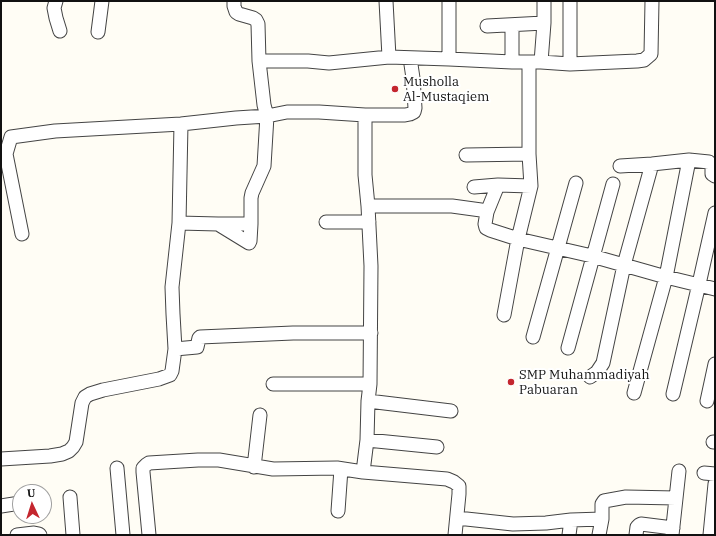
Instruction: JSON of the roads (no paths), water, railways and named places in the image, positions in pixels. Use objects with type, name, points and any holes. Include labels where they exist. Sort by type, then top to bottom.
[{"type":"street","points":[[56,1],[54,8],[60,31]]},
{"type":"street","points":[[98,32],[102,1]]},
{"type":"street","points":[[218,224],[249,243],[251,198],[264,166],[267,116],[264,105],[258,24],[255,19],[236,12],[234,1]]},
{"type":"street","points":[[386,1],[389,58]]},
{"type":"street","points":[[449,1],[449,59]]},
{"type":"street","points":[[504,315],[518,239],[531,186],[529,154],[535,62],[544,23],[544,1]]},
{"type":"street","points":[[570,1],[570,64]]},
{"type":"street","points":[[260,61],[308,61],[330,63],[389,58],[410,58],[570,64],[637,62],[644,60],[651,54],[652,1]]},
{"type":"street","points":[[487,26],[544,23]]},
{"type":"street","points":[[512,24],[512,62]]},
{"type":"street","points":[[22,234],[6,154],[11,136],[55,131],[181,124],[267,116],[287,112],[405,115],[414,112],[415,108],[410,58]]},
{"type":"street","points":[[364,472],[370,384],[371,333],[371,266],[365,174],[365,115]]},
{"type":"street","points":[[1,459],[50,456],[69,451],[76,442],[80,409],[85,397],[95,392],[159,379],[170,375],[172,371],[175,349],[172,287],[179,223],[181,124]]},
{"type":"street","points":[[466,155],[529,154]]},
{"type":"street","points":[[634,393],[666,276],[689,160]]},
{"type":"street","points":[[620,166],[689,160],[709,162],[712,164],[712,174],[715,176]]},
{"type":"street","points":[[590,377],[597,372],[603,363],[624,265],[652,164]]},
{"type":"street","points":[[533,337],[576,183]]},
{"type":"street","points":[[568,348],[612,184]]},
{"type":"street","points":[[498,186],[487,212],[485,224],[486,228],[490,230],[518,239],[592,256],[715,288]]},
{"type":"street","points":[[474,187],[531,186]]},
{"type":"street","points":[[368,206],[452,206],[487,212]]},
{"type":"street","points":[[672,394],[715,213]]},
{"type":"street","points":[[326,222],[369,222]]},
{"type":"street","points":[[179,223],[250,224]]},
{"type":"street","points":[[175,349],[197,347],[198,338],[200,337],[293,333],[371,333]]},
{"type":"street","points":[[707,401],[715,364]]},
{"type":"street","points":[[274,384],[370,384]]},
{"type":"street","points":[[368,401],[451,411]]},
{"type":"street","points":[[254,467],[260,415]]},
{"type":"street","points":[[367,440],[437,447]]},
{"type":"street","points":[[148,535],[143,472],[144,468],[148,463],[198,460],[219,460],[273,469],[341,469],[447,479],[459,486],[455,535]]},
{"type":"street","points":[[117,468],[122,535]]},
{"type":"street","points":[[338,511],[341,469]]},
{"type":"street","points":[[636,535],[637,527],[642,524],[672,532],[679,471]]},
{"type":"street","points":[[710,535],[715,484]]},
{"type":"street","points":[[599,535],[602,519],[602,504],[605,500],[626,496],[676,498]]},
{"type":"street","points":[[70,497],[73,535]]},
{"type":"street","points":[[1,506],[12,504]]},
{"type":"street","points":[[457,518],[513,524],[602,519]]},
{"type":"street","points":[[569,535],[571,520]]},
{"type":"street","points":[[17,535],[34,533],[40,535]]},
{"type":"place","name":"Musholla Al-Mustaqiem","points":[[395,89]]},
{"type":"place","name":"SMP Muhammadiyah Pabuaran","points":[[511,382]]}]
